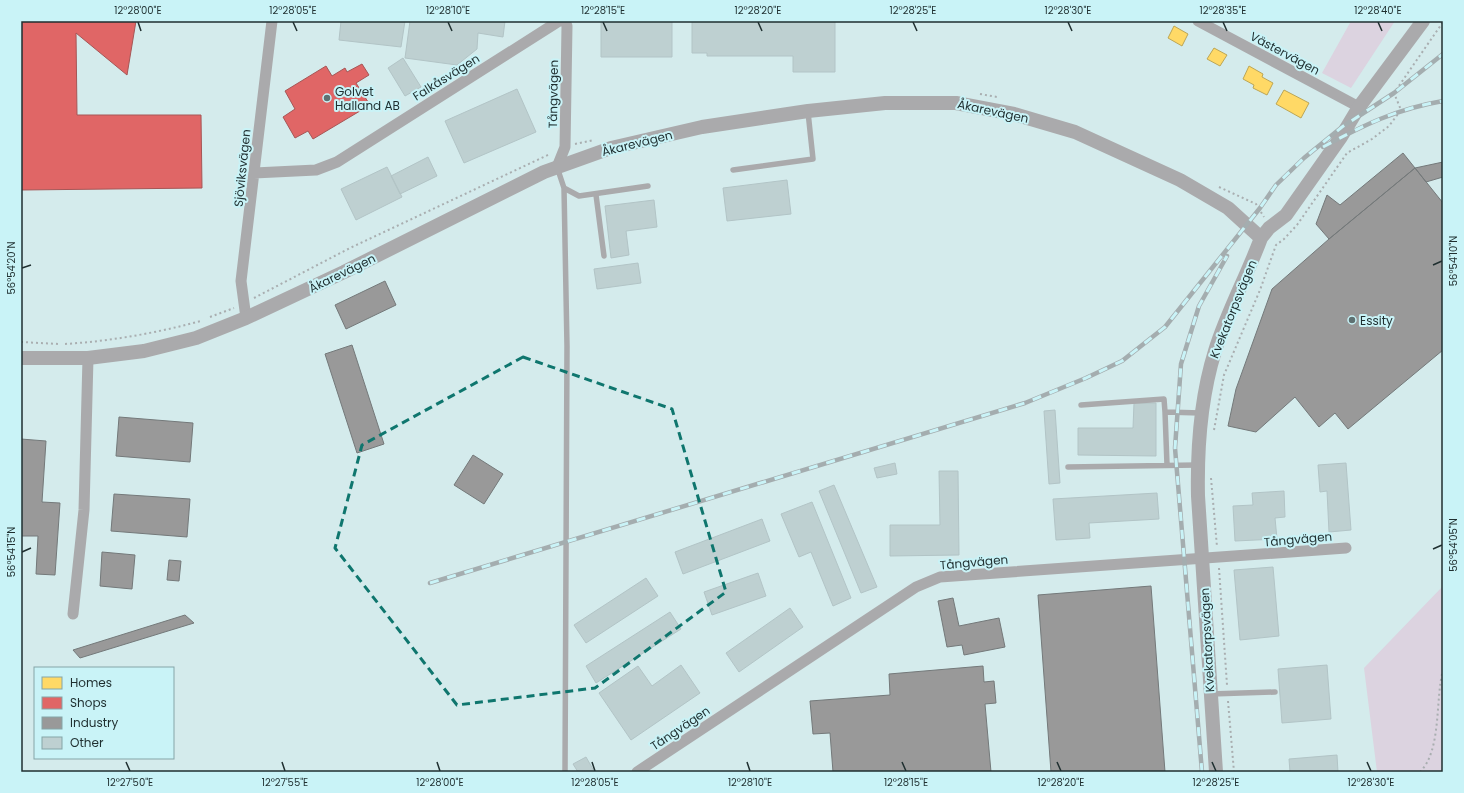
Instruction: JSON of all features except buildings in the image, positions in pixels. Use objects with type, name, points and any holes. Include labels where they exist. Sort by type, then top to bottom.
[{"type":"street","name":"Sjöviksvägen","points":[[246,318],[243,304],[242,281],[272,21]]},
{"type":"street","name":"Falkåsvägen","points":[[254,173],[316,170],[337,162],[559,21]]},
{"type":"street","name":"Tångvägen","points":[[557,167],[565,147],[567,26],[565,21]]},
{"type":"street","name":"Västervägen","points":[[1198,21],[1359,107]]},
{"type":"street","points":[[1265,233],[1286,215],[1341,137],[1359,107],[1423,21]]},
{"type":"street","name":"Åkarevägen","points":[[21,358],[88,358],[144,351],[196,338],[246,318],[344,272],[544,172],[611,148],[702,127],[808,111],[885,103],[956,103],[1014,114],[1075,132],[1180,180],[1228,208],[1265,233]]},
{"type":"street","name":"Kvekatorpsvägen","points":[[1216,772],[1202,559],[1198,465],[1201,413],[1215,350],[1265,233]]},
{"type":"street","points":[[73,614],[84,510],[88,358]]},
{"type":"street","name":"Tångvägen","points":[[638,772],[916,587],[929,581],[948,576],[1346,548]]},
{"type":"lane","points":[[733,170],[813,159],[808,111]]},
{"type":"lane","points":[[557,167],[564,188],[566,346],[565,772]]},
{"type":"lane","points":[[564,188],[578,196],[596,195],[648,186]]},
{"type":"lane","points":[[596,195],[604,256]]},
{"type":"lane","points":[[1081,405],[1164,399],[1166,465]]},
{"type":"lane","points":[[1165,412],[1201,413]]},
{"type":"lane","points":[[1068,467],[1198,465]]},
{"type":"lane","points":[[1210,694],[1275,692]]},
{"type":"path","points":[[1213,432],[1216,410],[1224,375],[1260,290],[1276,245],[1297,225],[1348,153],[1372,139],[1389,126],[1401,110],[1394,93],[1443,22]]},
{"type":"path","points":[[972,93],[988,94],[1003,99]]},
{"type":"path","points":[[21,342],[62,344],[116,340],[162,332],[201,322],[243,304],[350,248],[484,184],[565,147],[600,138]]},
{"type":"path","points":[[1213,184],[1256,204],[1265,233],[1276,245]]},
{"type":"path","points":[[1211,473],[1234,772]]},
{"type":"path","points":[[1420,772],[1427,761],[1434,741],[1439,685],[1443,670]]},
{"type":"highlighted area","points":[[523,357],[672,409],[726,592],[595,688],[457,705],[335,548],[362,445]]},
{"type":"shaded area","points":[[1351,21],[1395,21],[1351,88],[1322,73]]},
{"type":"shaded area","points":[[1443,586],[1443,772],[1377,772],[1364,668]]},
{"type":"railway","points":[[430,583],[1025,403],[1086,378],[1122,361],[1165,327],[1260,208],[1276,185],[1304,158],[1342,127],[1394,93],[1443,54]]},
{"type":"railway","points":[[1323,147],[1395,113],[1410,108],[1443,101]]},
{"type":"railway","points":[[1202,772],[1175,448],[1181,364],[1199,306],[1227,256]]},
{"type":"place","name":"Golvet Halland AB","points":[[327,98]]},
{"type":"place","name":"Essity","points":[[1352,320]]}]
